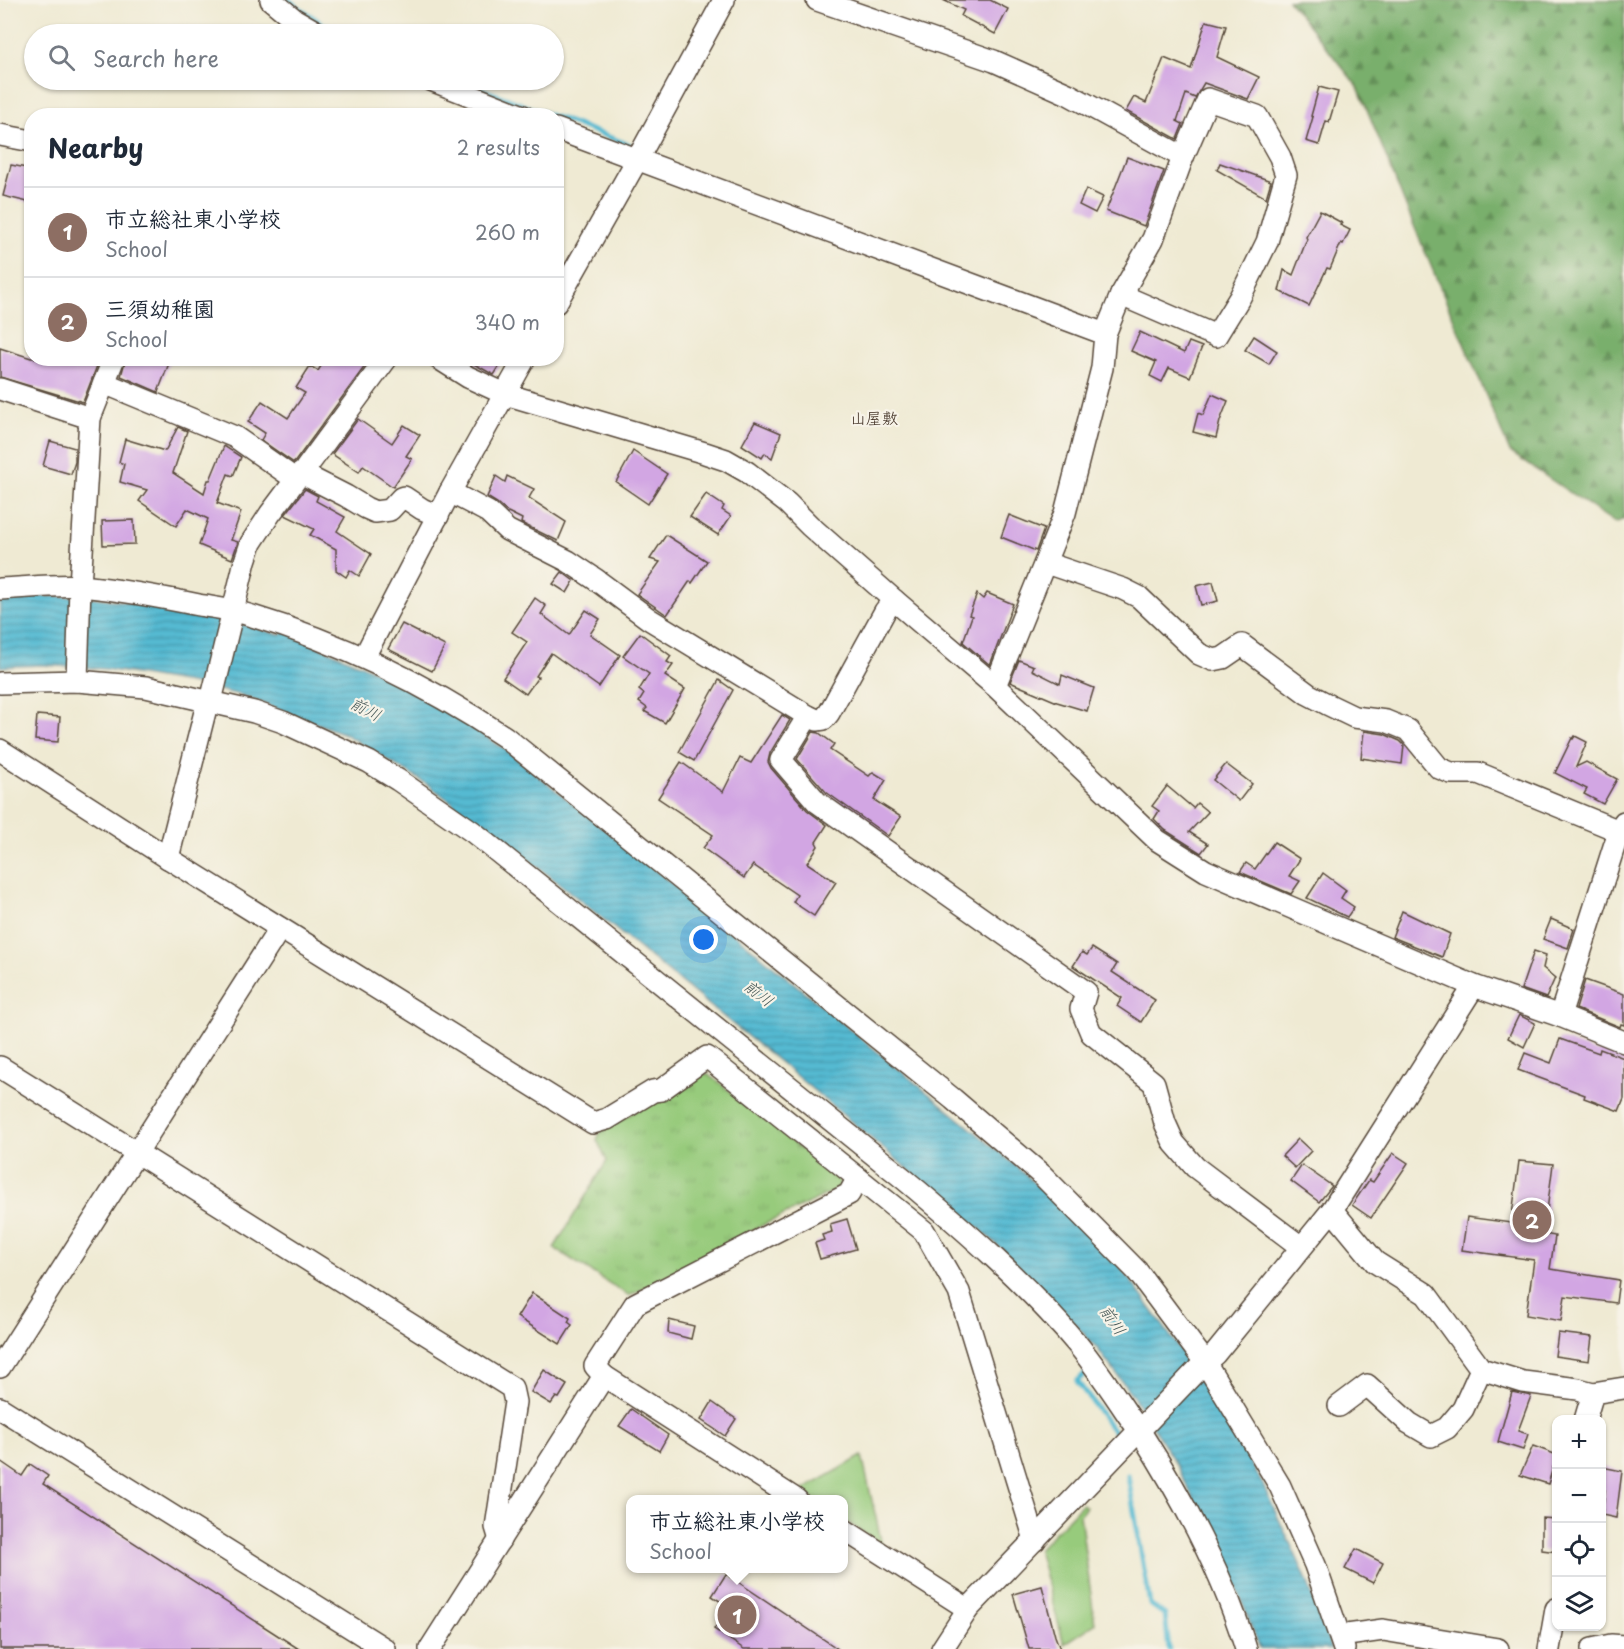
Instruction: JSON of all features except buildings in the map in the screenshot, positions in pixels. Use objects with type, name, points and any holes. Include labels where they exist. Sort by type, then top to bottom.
[{"type":"street","points":[[271,0],[303,24]]},
{"type":"street","points":[[564,289],[724,0]]},
{"type":"street","points":[[818,0],[994,61],[1068,94],[1183,157]]},
{"type":"street","points":[[457,90],[503,108]]},
{"type":"street","points":[[995,686],[1065,513],[1102,368],[1105,334],[1121,296],[1152,239],[1208,99],[1257,116],[1286,174],[1267,242],[1240,297],[1216,336],[1121,296]]},
{"type":"street","points":[[564,132],[1105,334]]},
{"type":"street","points":[[0,135],[24,140]]},
{"type":"street","points":[[77,677],[90,418],[111,366]]},
{"type":"street","points":[[168,858],[211,699],[244,561],[251,543],[381,366]]},
{"type":"street","points":[[451,366],[468,377],[505,394],[726,460],[747,472],[787,503],[894,600],[995,686],[1157,840],[1206,871],[1474,986],[1624,1042]]},
{"type":"street","points":[[364,657],[450,492],[521,366]]},
{"type":"street","points":[[104,383],[235,437],[299,477],[346,496],[375,512],[390,510],[404,497],[438,516]]},
{"type":"street","points":[[0,389],[90,418]]},
{"type":"street","points":[[450,492],[488,512],[507,530],[568,561],[649,619],[817,720],[824,719],[829,713],[885,611],[894,600]]},
{"type":"street","points":[[1046,562],[1123,589],[1139,597],[1199,654],[1213,660],[1223,658],[1242,645],[1308,694],[1326,704],[1354,717],[1386,721],[1408,730],[1439,768],[1451,773],[1478,773],[1621,827],[1560,1017]]},
{"type":"street","points":[[0,589],[80,591],[160,597],[232,615],[249,615],[300,631],[364,657],[418,684],[479,719],[505,737],[953,1099],[1042,1175],[1137,1271],[1203,1364],[1280,1486],[1315,1565],[1342,1642],[1383,1630],[1498,1649]]},
{"type":"street","points":[[0,683],[77,677],[211,699],[255,712],[283,722],[369,762],[473,831],[895,1171],[965,1230],[1029,1292],[1077,1344],[1142,1429],[1220,1579],[1246,1649]]},
{"type":"street","points":[[808,716],[781,760],[817,802],[1086,992],[1081,1010],[1091,1033],[1154,1083],[1165,1123],[1174,1143],[1184,1155],[1195,1167],[1301,1246]]},
{"type":"street","points":[[0,750],[168,858],[592,1123],[607,1119],[653,1091],[661,1090],[707,1057],[924,1231],[959,1292],[1035,1540]]},
{"type":"street","points":[[0,1367],[280,927]]},
{"type":"street","points":[[942,1649],[968,1609],[1215,1354],[1332,1210],[1474,986]]},
{"type":"street","points":[[0,1067],[512,1388],[515,1402],[496,1527],[500,1540]]},
{"type":"street","points":[[789,1495],[604,1376],[595,1366],[635,1304],[849,1194],[858,1178]]},
{"type":"street","points":[[1332,1210],[1375,1262],[1426,1294],[1481,1369],[1523,1382],[1593,1393],[1624,1388]]},
{"type":"street","points":[[1339,1406],[1367,1385],[1409,1424],[1431,1436],[1447,1428],[1463,1409],[1481,1369]]},
{"type":"street","points":[[430,1649],[604,1376]]},
{"type":"street","points":[[1586,1415],[1593,1393]]},
{"type":"street","points":[[0,1408],[385,1649]]},
{"type":"street","points":[[848,1532],[968,1609]]},
{"type":"street","points":[[1549,1649],[1553,1631]]},
{"type":"street","points":[[1592,1649],[1624,1646]]},
{"type":"green space","points":[[1288,0],[1624,0],[1624,519],[1615,523],[1510,452],[1358,87]]},
{"type":"green space","points":[[703,1074],[715,1079],[839,1180],[840,1188],[763,1225],[629,1296],[554,1248],[607,1161],[597,1140],[600,1132],[658,1098],[665,1100]]},
{"type":"green space","points":[[862,1456],[882,1545],[848,1523],[848,1495],[805,1495],[800,1492]]},
{"type":"green space","points":[[1082,1504],[1086,1507],[1080,1515],[1095,1624],[1064,1644],[1038,1550]]},
{"type":"water","name":"前川","points":[[89,597],[144,604],[211,616],[281,635],[284,631],[397,681],[506,750],[706,911],[1017,1167],[1121,1267],[1217,1401],[1263,1485],[1304,1573],[1332,1649],[1260,1649],[1234,1580],[1176,1464],[1133,1396],[1097,1348],[1053,1300],[989,1237],[793,1073],[555,880],[430,786],[345,734],[240,695],[195,684],[106,669],[41,665],[0,667],[0,598]]},
{"type":"waterway","points":[[288,0],[323,24]]},
{"type":"waterway","points":[[485,90],[531,108]]},
{"type":"waterway","points":[[564,120],[630,145]]},
{"type":"waterway","points":[[1086,1373],[1077,1381],[1114,1432]]},
{"type":"waterway","points":[[1128,1476],[1150,1604],[1165,1615],[1169,1649]]},
{"type":"place","name":"三須幼稚園","points":[[1532,1220]]},
{"type":"place","name":"市立総社東小学校","points":[[737,1615]]},
{"type":"district","name":"山屋敷","points":[[874,418]]}]
